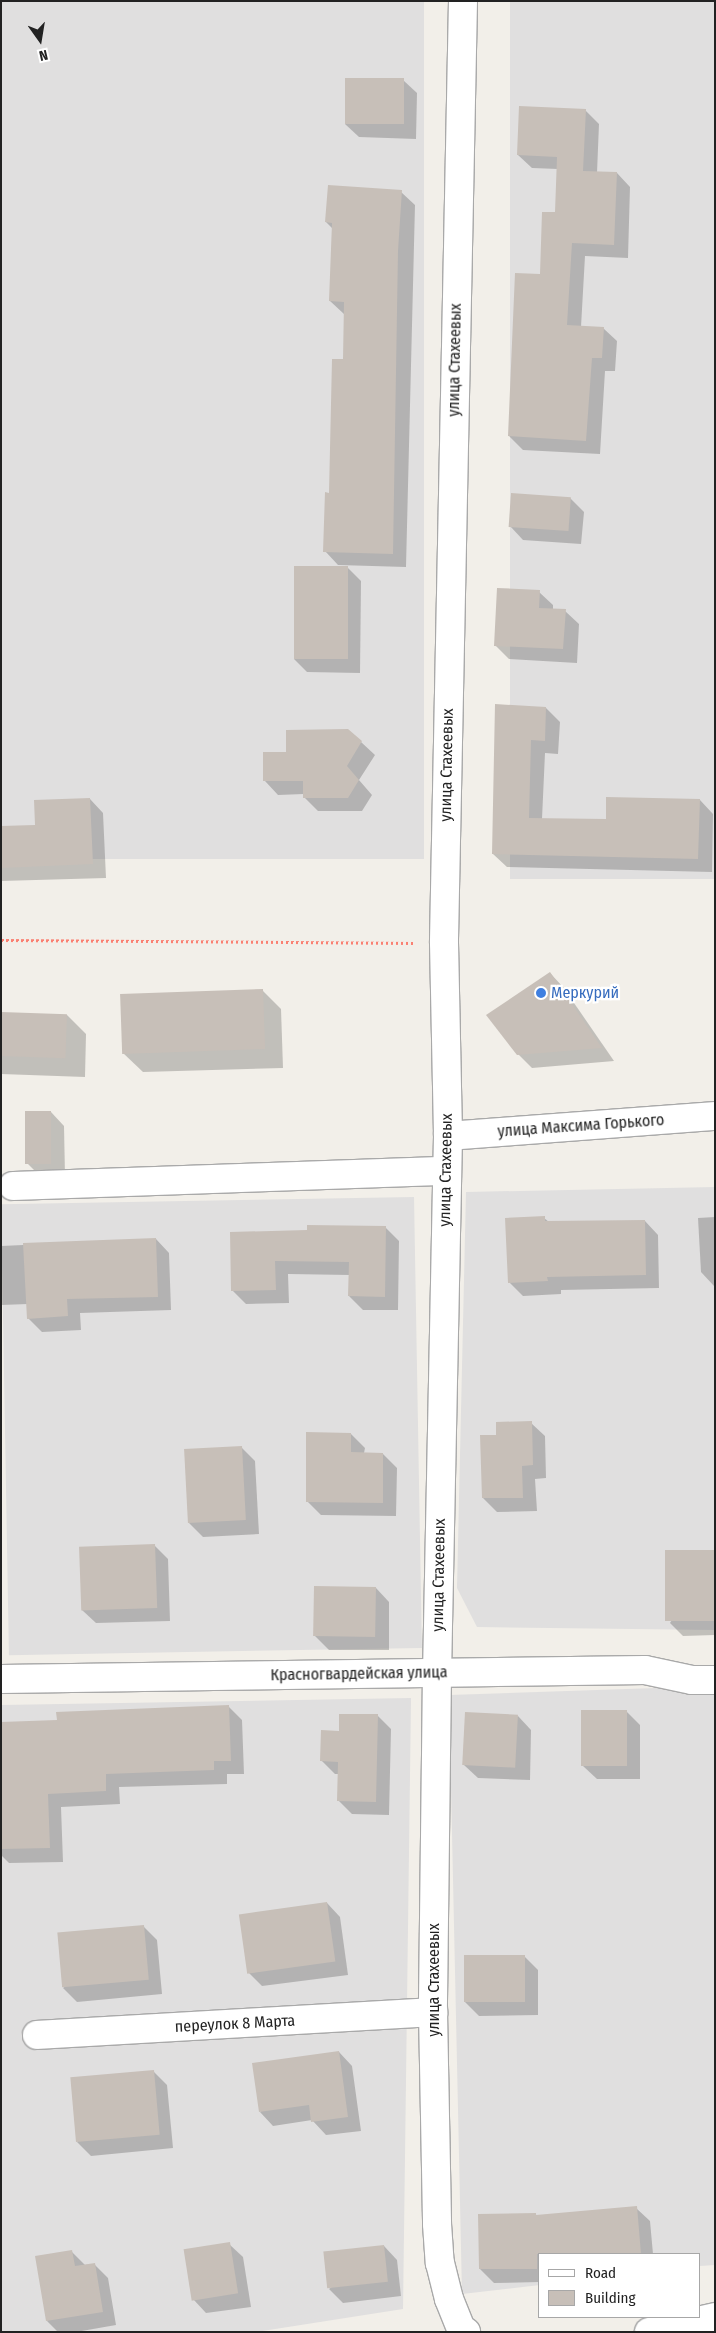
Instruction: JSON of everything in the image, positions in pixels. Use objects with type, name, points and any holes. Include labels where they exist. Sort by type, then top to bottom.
[{"type":"street","name":"улица Стахеевых","points":[[458,2331],[440,2263],[436,2224],[433,2012],[437,1672],[448,1136],[444,943],[462,1]]},
{"type":"street","name":"улица Максима Горького","points":[[448,1136],[715,1116]]},
{"type":"street","points":[[14,1186],[447,1171]]},
{"type":"street","name":"Красногвардейская улица","points":[[1,1679],[645,1670],[692,1680],[715,1680]]},
{"type":"street","name":"переулок 8 Марта","points":[[37,2035],[433,2012]]},
{"type":"street","points":[[649,2332],[715,2317]]},
{"type":"path","points":[[1,940],[444,943]]},
{"type":"shaded area","points":[[1,1],[424,1],[424,859],[1,859]]},
{"type":"shaded area","points":[[510,1],[715,1],[715,879],[510,879]]},
{"type":"shaded area","points":[[715,1187],[715,1630],[477,1627],[457,1588],[466,1192]]},
{"type":"shaded area","points":[[414,1197],[422,1648],[9,1655],[1,1204]]},
{"type":"shaded area","points":[[715,1686],[715,2265],[701,2266],[701,2253],[538,2253],[538,2285],[462,2294],[449,1695]]},
{"type":"shaded area","points":[[411,1698],[403,2309],[256,2332],[1,2332],[1,1705]]},
{"type":"building","points":[[345,78],[404,78],[404,124],[345,124]]},
{"type":"building","points":[[519,106],[586,109],[583,171],[617,172],[614,245],[572,243],[567,325],[604,327],[602,358],[592,358],[586,441],[508,436],[515,273],[540,274],[542,212],[555,212],[557,157],[517,155]]},
{"type":"building","points":[[328,185],[402,190],[398,251],[393,554],[323,552],[325,492],[329,493],[332,359],[343,359],[344,302],[329,301],[332,223],[325,222]]},
{"type":"building","points":[[511,493],[571,497],[568,531],[509,527]]},
{"type":"building","points":[[294,566],[348,566],[348,659],[294,659]]},
{"type":"building","points":[[497,588],[540,590],[539,608],[566,609],[563,649],[494,646]]},
{"type":"building","points":[[495,704],[546,707],[545,741],[531,740],[529,818],[606,819],[606,797],[700,799],[698,859],[492,854]]},
{"type":"building","points":[[348,729],[362,741],[347,766],[359,780],[348,798],[303,798],[303,781],[263,781],[263,752],[286,752],[286,730]]},
{"type":"building","points":[[90,798],[93,864],[1,868],[1,826],[35,825],[34,800]]},
{"type":"building","name":"Меркурий","points":[[550,972],[602,1048],[517,1055],[486,1015]]},
{"type":"building","points":[[263,989],[265,1049],[122,1054],[120,994]]},
{"type":"building","points":[[1,1012],[67,1014],[65,1058],[1,1056]]},
{"type":"building","points":[[25,1111],[51,1111],[51,1164],[25,1164]]},
{"type":"building","points":[[545,1216],[545,1221],[645,1220],[646,1275],[547,1277],[548,1281],[508,1283],[505,1218]]},
{"type":"building","points":[[307,1225],[386,1226],[385,1297],[348,1296],[349,1262],[275,1261],[276,1290],[231,1291],[230,1232],[307,1230]]},
{"type":"building","points":[[156,1238],[158,1297],[67,1299],[68,1316],[27,1319],[23,1243]]},
{"type":"building","points":[[532,1421],[533,1465],[522,1466],[523,1498],[482,1498],[480,1435],[496,1435],[496,1422]]},
{"type":"building","points":[[306,1432],[351,1433],[351,1452],[383,1453],[383,1503],[306,1502]]},
{"type":"building","points":[[242,1446],[246,1520],[188,1523],[184,1449]]},
{"type":"building","points":[[155,1544],[157,1608],[81,1611],[79,1547]]},
{"type":"building","points":[[665,1550],[715,1550],[715,1621],[665,1621]]},
{"type":"building","points":[[314,1586],[376,1587],[375,1637],[313,1636]]},
{"type":"building","points":[[229,1705],[231,1761],[214,1761],[214,1770],[106,1774],[106,1791],[48,1794],[50,1848],[1,1849],[1,1722],[57,1720],[56,1712]]},
{"type":"building","points":[[581,1710],[627,1710],[627,1766],[581,1766]]},
{"type":"building","points":[[465,1712],[518,1715],[515,1768],[462,1765]]},
{"type":"building","points":[[339,1714],[378,1714],[376,1802],[337,1801],[338,1762],[320,1761],[321,1730],[339,1731]]},
{"type":"building","points":[[327,1902],[335,1961],[247,1974],[239,1914]]},
{"type":"building","points":[[144,1925],[149,1980],[62,1987],[57,1933]]},
{"type":"building","points":[[464,1955],[525,1955],[525,2002],[464,2002]]},
{"type":"building","points":[[339,2051],[348,2117],[311,2122],[309,2105],[259,2112],[252,2063]]},
{"type":"building","points":[[154,2070],[160,2135],[76,2142],[70,2077]]},
{"type":"building","points":[[637,2206],[641,2253],[538,2253],[537,2269],[479,2269],[478,2214],[536,2213],[536,2215]]},
{"type":"building","points":[[230,2242],[238,2293],[192,2301],[184,2249]]},
{"type":"building","points":[[384,2245],[388,2282],[327,2288],[323,2251]]},
{"type":"building","points":[[72,2250],[75,2266],[95,2263],[103,2312],[46,2321],[35,2256]]},
{"type":"place","name":"Меркурий","points":[[541,993]]}]
